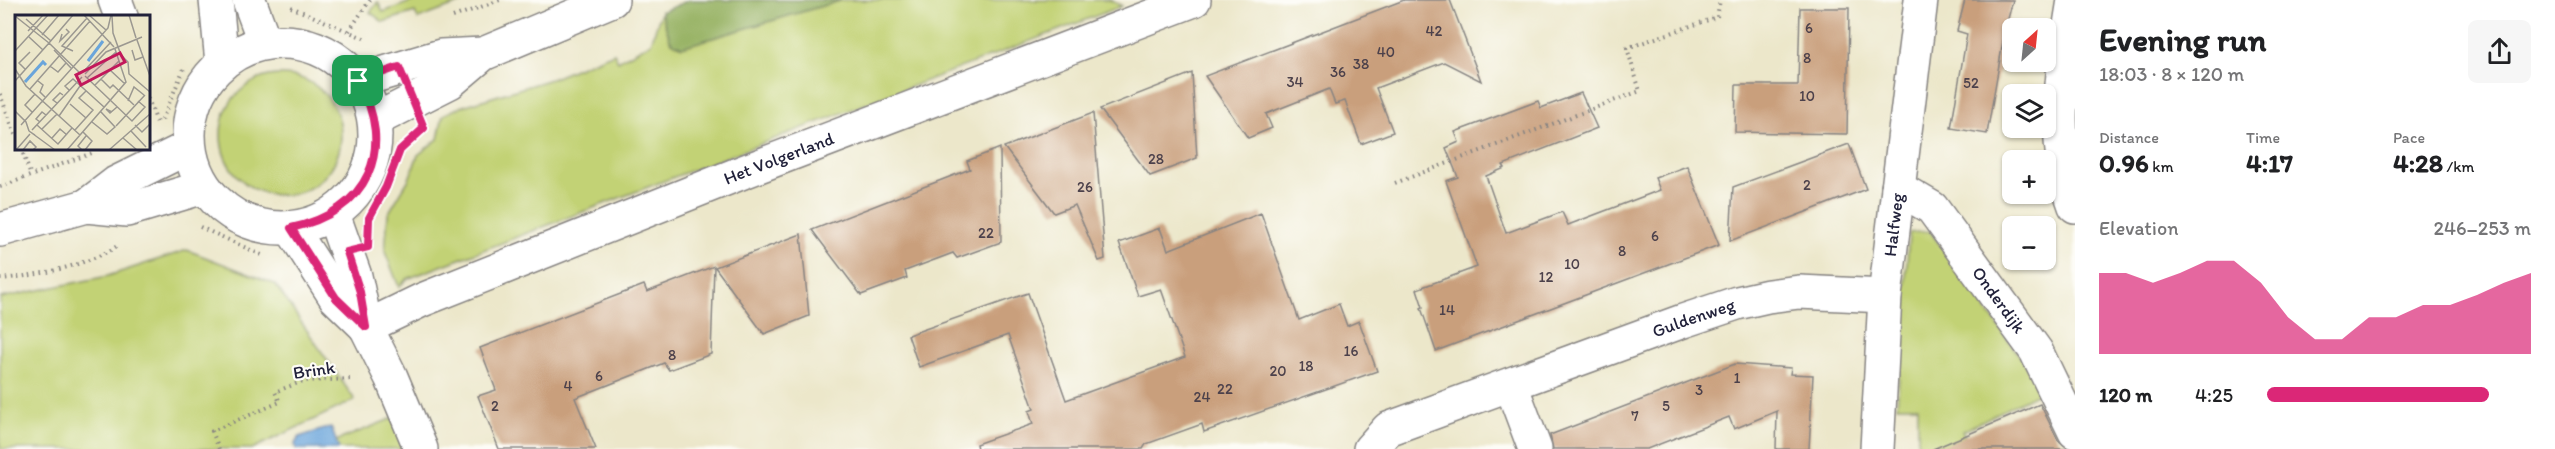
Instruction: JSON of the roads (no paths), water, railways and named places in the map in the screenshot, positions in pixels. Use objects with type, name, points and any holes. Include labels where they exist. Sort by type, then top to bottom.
[{"type":"street","points":[[115,0],[121,15]]},
{"type":"street","points":[[216,0],[222,63]]},
{"type":"street","points":[[375,120],[450,82],[483,54],[612,0]]},
{"type":"street","name":"Het Volgerland","points":[[366,327],[433,296],[743,172],[1194,0]]},
{"type":"street","name":"Halfweg","points":[[1877,449],[1885,296],[1921,0]]},
{"type":"street","points":[[2074,0],[2060,95],[2061,152],[2075,206]]},
{"type":"street","points":[[250,3],[265,43]]},
{"type":"street","points":[[265,43],[295,43],[324,51],[343,64],[358,81],[369,99],[375,120],[376,138],[368,173],[353,196],[333,214],[313,224],[291,228],[272,228],[243,219],[218,203],[204,188],[189,147],[189,123],[195,101],[206,81],[222,63],[235,54],[265,43]]},
{"type":"street","points":[[358,81],[441,56],[483,54]]},
{"type":"street","points":[[86,206],[116,183],[189,147]]},
{"type":"street","points":[[0,230],[86,206],[127,210],[204,188]]},
{"type":"street","name":"Onderdijk","points":[[1898,188],[1932,208],[2036,351],[2075,432]]},
{"type":"street","points":[[333,214],[360,292],[366,327],[392,377],[421,449]]},
{"type":"street","points":[[291,228],[336,298],[366,327]]},
{"type":"street","name":"Guldenweg","points":[[1370,449],[1388,429],[1683,321],[1768,296],[1799,292],[1885,296]]},
{"type":"street","points":[[1511,385],[1535,449]]},
{"type":"water","points":[[331,427],[339,449],[296,449],[295,444],[299,437]]}]
